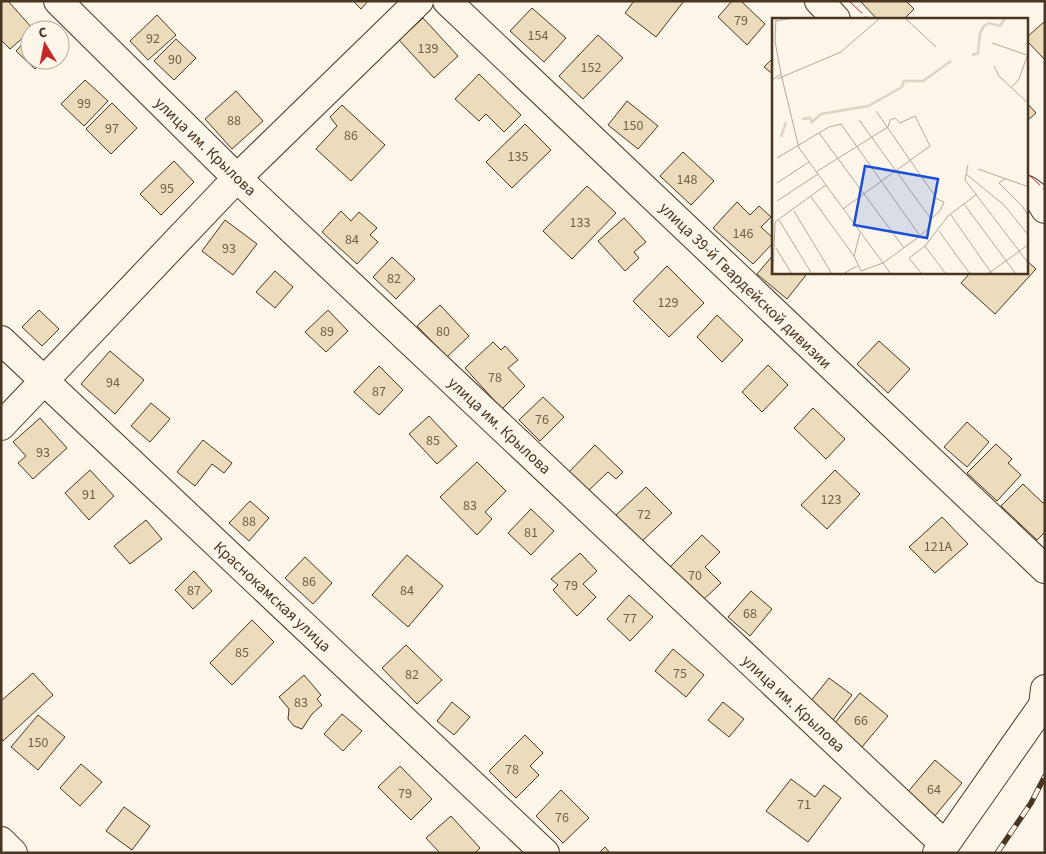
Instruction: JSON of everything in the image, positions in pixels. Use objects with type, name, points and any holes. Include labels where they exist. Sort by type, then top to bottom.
[{"type":"street","name":"улица им. Крылова","points":[[58,1],[237,178],[941,849]]},
{"type":"street","points":[[1,426],[237,178],[419,1]]},
{"type":"street","name":"улица 39-й Гвардейской дивизии","points":[[447,1],[1045,569]]},
{"type":"street","points":[[819,1],[835,18]]},
{"type":"street","points":[[1028,191],[1039,199],[1045,209]]},
{"type":"street","name":"Краснокамская улица","points":[[1,340],[545,853]]},
{"type":"street","points":[[941,849],[1043,706],[1045,688]]},
{"type":"street","points":[[1,841],[13,853]]},
{"type":"building","points":[[1,1],[8,1],[25,20],[20,20],[20,40],[10,49],[1,40]]},
{"type":"building","points":[[353,1],[368,1],[361,9]]},
{"type":"building","points":[[634,1],[684,1],[656,37],[625,13]]},
{"type":"building","points":[[732,1],[741,1],[765,24],[747,45],[718,17]]},
{"type":"building","points":[[860,1],[906,1],[914,9],[905,18],[876,18]]},
{"type":"building","points":[[532,8],[566,38],[544,62],[510,31]]},
{"type":"building","points":[[157,15],[176,35],[148,60],[130,41]]},
{"type":"building","points":[[423,18],[458,56],[434,78],[399,40]]},
{"type":"building","points":[[1045,23],[1045,60],[1028,42],[1028,36]]},
{"type":"building","points":[[598,35],[623,58],[583,99],[559,76]]},
{"type":"building","points":[[176,39],[196,58],[174,80],[154,61]]},
{"type":"building","points":[[20,47],[20,55],[16,51]]},
{"type":"building","points":[[772,59],[772,73],[764,67]]},
{"type":"building","points":[[479,74],[521,115],[504,132],[486,114],[479,121],[455,99]]},
{"type":"building","points":[[85,80],[108,101],[84,126],[61,104]]},
{"type":"building","points":[[236,91],[263,121],[232,149],[205,119]]},
{"type":"building","points":[[627,101],[658,126],[638,149],[608,125]]},
{"type":"building","points":[[112,103],[137,128],[111,154],[86,129]]},
{"type":"building","points":[[1028,104],[1036,113],[1028,120]]},
{"type":"building","points":[[342,105],[385,145],[351,181],[316,149],[337,126],[330,117]]},
{"type":"building","points":[[525,124],[551,150],[512,188],[486,162]]},
{"type":"building","points":[[683,152],[714,181],[691,205],[660,176]]},
{"type":"building","points":[[174,161],[194,182],[161,215],[140,194]]},
{"type":"building","points":[[587,186],[616,213],[572,259],[543,231]]},
{"type":"building","points":[[737,202],[750,215],[759,206],[771,217],[761,227],[772,237],[772,244],[753,264],[713,228]]},
{"type":"building","points":[[341,211],[351,221],[359,212],[377,228],[370,235],[378,242],[357,264],[322,232]]},
{"type":"building","points":[[624,218],[646,242],[634,252],[639,258],[625,271],[598,241]]},
{"type":"building","points":[[225,220],[257,244],[233,275],[202,251]]},
{"type":"building","points":[[772,256],[772,274],[806,275],[787,299],[757,274]]},
{"type":"building","points":[[392,257],[415,279],[396,299],[373,277]]},
{"type":"building","points":[[1028,262],[1036,269],[995,314],[961,283],[969,274],[1028,274]]},
{"type":"building","points":[[667,266],[704,303],[669,337],[633,301]]},
{"type":"building","points":[[275,271],[293,287],[275,308],[256,292]]},
{"type":"building","points":[[440,305],[469,336],[447,357],[417,326]]},
{"type":"building","points":[[39,310],[59,329],[42,346],[22,327]]},
{"type":"building","points":[[328,310],[348,331],[326,352],[305,332]]},
{"type":"building","points":[[717,315],[743,340],[722,362],[697,337]]},
{"type":"building","points":[[879,341],[910,369],[888,393],[857,364]]},
{"type":"building","points":[[493,342],[501,350],[505,346],[518,360],[508,368],[525,386],[502,409],[465,368]]},
{"type":"building","points":[[110,351],[144,380],[115,414],[81,384]]},
{"type":"building","points":[[768,365],[788,385],[762,412],[742,392]]},
{"type":"building","points":[[379,366],[403,390],[379,415],[354,392]]},
{"type":"building","points":[[543,397],[564,417],[540,441],[519,420]]},
{"type":"building","points":[[151,403],[170,419],[150,442],[131,426]]},
{"type":"building","points":[[813,408],[845,439],[826,459],[794,428]]},
{"type":"building","points":[[429,416],[457,446],[437,464],[409,434]]},
{"type":"building","points":[[40,418],[67,448],[33,479],[18,463],[26,456],[13,442]]},
{"type":"building","points":[[967,422],[989,442],[967,467],[944,447]]},
{"type":"building","points":[[203,440],[232,463],[224,473],[212,464],[195,486],[177,472]]},
{"type":"building","points":[[996,444],[1012,459],[1008,463],[1021,475],[997,501],[967,473]]},
{"type":"building","points":[[595,445],[623,472],[616,479],[608,472],[588,491],[569,472]]},
{"type":"building","points":[[477,462],[506,491],[485,512],[492,519],[477,535],[440,497]]},
{"type":"building","points":[[90,470],[114,496],[89,520],[65,493]]},
{"type":"building","points":[[835,470],[860,494],[827,529],[801,505]]},
{"type":"building","points":[[1023,484],[1043,503],[1045,502],[1045,532],[1037,540],[1001,506]]},
{"type":"building","points":[[646,487],[672,513],[641,542],[616,515]]},
{"type":"building","points":[[250,501],[269,518],[249,541],[229,523]]},
{"type":"building","points":[[531,509],[554,531],[531,555],[508,533]]},
{"type":"building","points":[[942,517],[968,544],[935,573],[909,547]]},
{"type":"building","points":[[146,520],[162,539],[130,564],[114,546]]},
{"type":"building","points":[[702,535],[720,552],[705,567],[721,583],[702,601],[669,568]]},
{"type":"building","points":[[580,553],[597,571],[583,584],[596,597],[577,616],[553,590],[558,585],[551,579]]},
{"type":"building","points":[[407,555],[443,586],[408,627],[372,595]]},
{"type":"building","points":[[305,557],[332,583],[313,604],[285,578]]},
{"type":"building","points":[[194,571],[212,591],[193,609],[175,590]]},
{"type":"building","points":[[751,591],[772,609],[750,636],[728,617]]},
{"type":"building","points":[[629,595],[653,617],[630,641],[607,619]]},
{"type":"building","points":[[252,620],[274,642],[232,685],[210,663]]},
{"type":"building","points":[[406,645],[442,680],[417,704],[382,668]]},
{"type":"building","points":[[673,649],[704,675],[686,697],[655,671]]},
{"type":"building","points":[[33,673],[53,695],[3,741],[1,738],[1,701]]},
{"type":"building","points":[[304,675],[321,695],[317,699],[322,705],[312,714],[302,729],[294,726],[288,719],[289,709],[279,697]]},
{"type":"building","points":[[829,678],[852,695],[833,720],[810,702]]},
{"type":"building","points":[[860,693],[888,716],[862,747],[834,724]]},
{"type":"building","points":[[452,702],[470,717],[454,735],[437,721]]},
{"type":"building","points":[[723,702],[744,719],[729,737],[708,720]]},
{"type":"building","points":[[342,714],[362,731],[343,751],[324,734]]},
{"type":"building","points":[[38,715],[65,737],[38,770],[11,747]]},
{"type":"building","points":[[525,735],[543,753],[530,766],[539,775],[516,798],[489,771]]},
{"type":"building","points":[[935,760],[962,783],[934,817],[906,794]]},
{"type":"building","points":[[81,764],[102,782],[80,806],[60,788]]},
{"type":"building","points":[[400,766],[432,799],[411,820],[378,787]]},
{"type":"building","points":[[791,779],[815,797],[824,785],[841,798],[808,842],[766,811]]},
{"type":"building","points":[[561,790],[589,818],[563,843],[536,816]]},
{"type":"building","points":[[124,807],[150,826],[132,850],[106,831]]},
{"type":"building","points":[[451,816],[480,848],[475,853],[440,853],[426,838]]},
{"type":"building","points":[[605,847],[610,853],[599,853]]},
{"type":"railway","points":[[997,853],[1031,803],[1045,776]]},
{"type":"power","points":[[849,1],[867,18]]},
{"type":"power","points":[[1028,174],[1045,190]]}]
